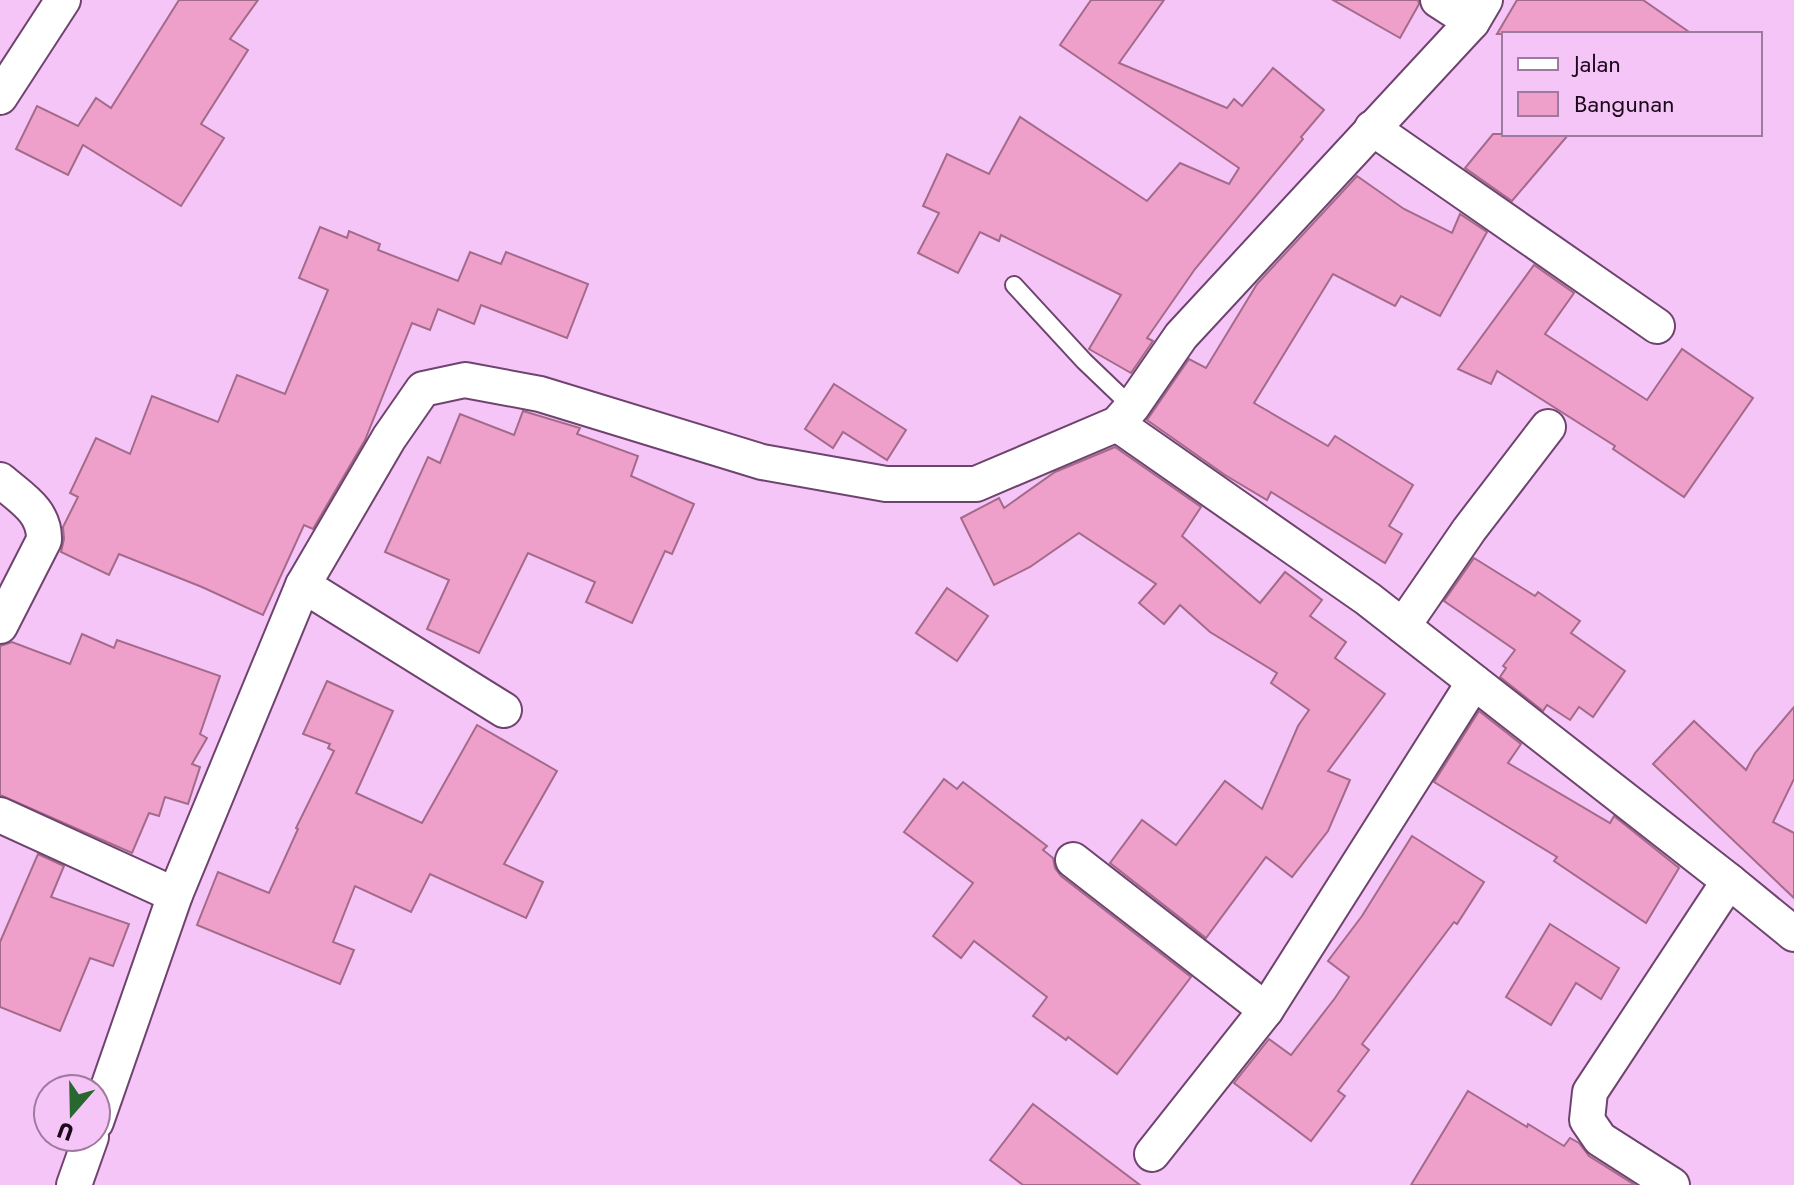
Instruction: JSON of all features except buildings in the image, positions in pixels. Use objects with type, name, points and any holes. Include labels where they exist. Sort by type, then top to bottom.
[{"type":"street","points":[[0,97],[63,0]]},
{"type":"street","points":[[112,1076],[175,895],[303,585],[389,438],[423,389],[465,380],[540,394],[762,462],[886,484],[976,484],[1124,415],[1181,336],[1479,11],[1438,0]]},
{"type":"street","points":[[1372,128],[1657,326]]},
{"type":"street","points":[[1124,415],[1403,626],[1794,934]]},
{"type":"street","points":[[1403,626],[1469,530],[1548,427]]},
{"type":"street","points":[[0,480],[36,510],[45,526],[44,540],[0,626]]},
{"type":"street","points":[[303,585],[504,710]]},
{"type":"street","points":[[1152,1154],[1266,1010],[1474,682]]},
{"type":"street","points":[[0,815],[175,895]]},
{"type":"street","points":[[1073,860],[1266,1010]]},
{"type":"street","points":[[1672,1185],[1600,1139],[1587,1120],[1590,1092],[1729,881]]},
{"type":"street","points":[[74,1185],[85,1153]]},
{"type":"lane","points":[[1014,285],[1084,361],[1124,415]]}]
